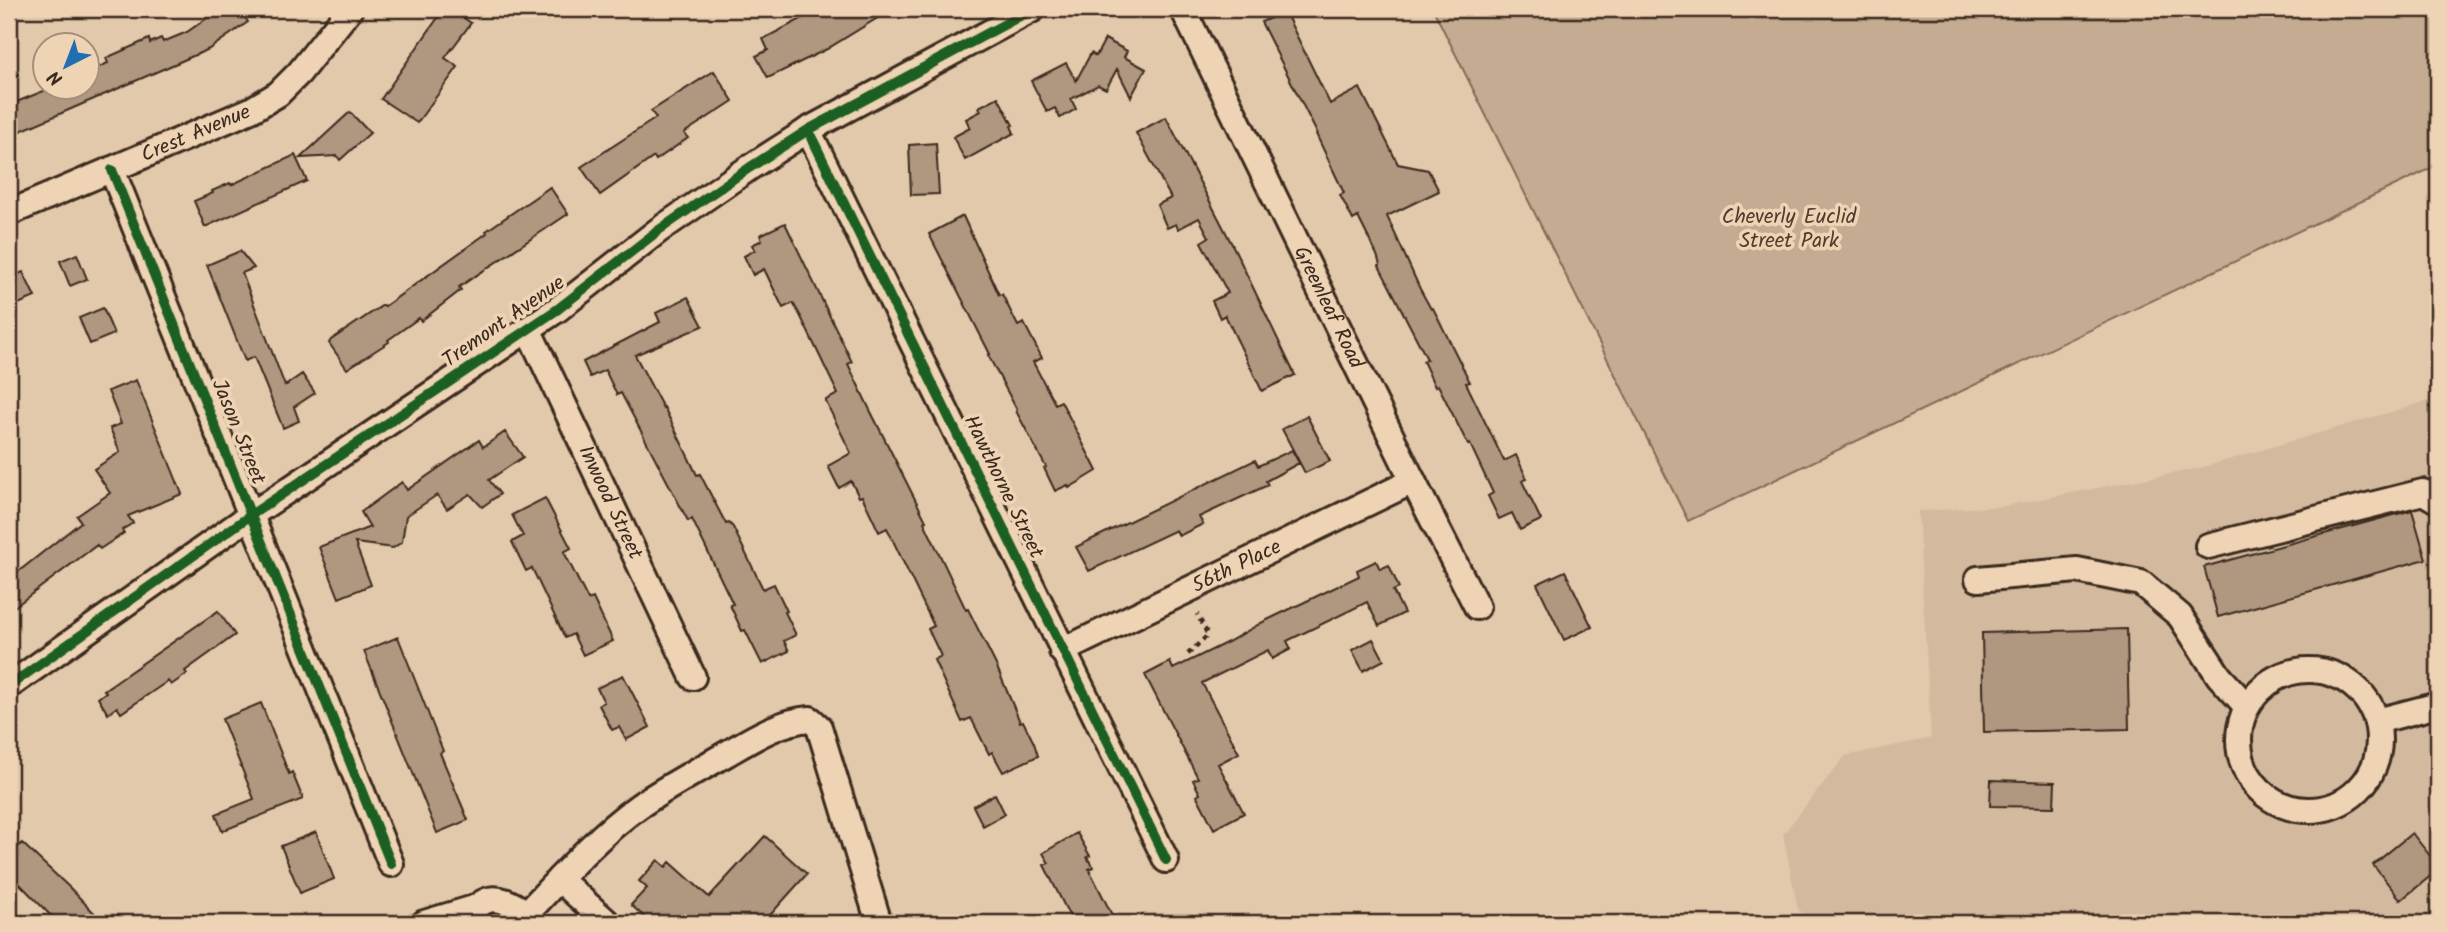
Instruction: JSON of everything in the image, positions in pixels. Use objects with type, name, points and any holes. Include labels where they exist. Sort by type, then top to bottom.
[{"type":"street","name":"Crest Avenue","points":[[9,213],[251,110],[278,94],[350,9]]},
{"type":"street","name":"Tremont Avenue","points":[[9,686],[251,515],[528,329],[659,230],[808,130],[1033,9]]},
{"type":"street","name":"Greenleaf Road","points":[[1183,9],[1476,607]]},
{"type":"street","name":"Hawthorne Street","points":[[808,130],[1166,860]]},
{"type":"street","name":"Jason Street","points":[[112,170],[391,864]]},
{"type":"street","name":"Inwood Street","points":[[528,329],[693,677]]},
{"type":"street","name":"56th Place","points":[[1062,652],[1413,481]]},
{"type":"street","points":[[2208,546],[2423,492],[2438,502]]},
{"type":"street","points":[[1978,579],[2077,570],[2141,583],[2180,616],[2219,676],[2247,707]]},
{"type":"street","points":[[2316,670],[2337,675],[2354,686],[2368,702],[2377,721],[2379,742],[2375,762],[2366,781],[2351,796],[2333,806],[2312,809],[2291,807],[2272,799],[2256,785],[2245,768],[2240,748],[2240,727],[2247,707],[2259,690],[2276,678],[2296,671],[2316,670]]},
{"type":"street","points":[[2377,721],[2438,705]]},
{"type":"street","points":[[424,923],[467,916],[489,899],[506,900],[532,918],[559,879],[638,808],[776,727],[810,719],[819,727],[879,923]]},
{"type":"street","points":[[559,879],[608,923]]},
{"type":"path","points":[[1188,654],[1208,635],[1197,614]]},
{"type":"shaded area","points":[[2438,398],[2438,923],[1814,923],[1798,910],[1783,834],[1845,756],[1931,738],[1918,511],[2005,506],[2200,468]]},
{"type":"green space","name":"Cheverly Euclid Street Park","points":[[1433,9],[2438,9],[2438,165],[1688,521]]},
{"type":"building","points":[[220,9],[239,9],[248,22],[209,49],[102,96],[102,66],[108,63],[106,58],[149,39],[150,43],[161,38],[163,42],[187,32]]},
{"type":"building","points":[[444,9],[451,9],[471,23],[445,58],[458,67],[417,123],[381,99]]},
{"type":"building","points":[[802,9],[892,9],[827,49],[768,78],[756,56],[768,50],[763,39],[807,16]]},
{"type":"building","points":[[1285,12],[1330,104],[1360,88],[1398,164],[1428,170],[1439,191],[1387,216],[1420,289],[1431,309],[1433,308],[1470,382],[1466,383],[1504,461],[1516,455],[1527,479],[1522,481],[1541,520],[1520,530],[1512,513],[1499,519],[1488,496],[1493,493],[1470,444],[1468,445],[1438,385],[1435,387],[1423,361],[1427,359],[1379,266],[1377,255],[1358,217],[1353,220],[1340,195],[1344,193],[1317,133],[1261,22]]},
{"type":"building","points":[[1105,39],[1127,51],[1124,57],[1146,69],[1131,97],[1117,69],[1106,89],[1098,85],[1071,99],[1076,109],[1060,118],[1055,108],[1047,112],[1031,81],[1066,63],[1076,81],[1091,53],[1096,56]]},
{"type":"building","points":[[714,71],[733,101],[684,133],[688,138],[656,160],[654,157],[600,195],[581,167],[656,118],[651,111]]},
{"type":"building","points":[[32,96],[32,102],[87,102],[9,136],[9,105]]},
{"type":"building","points":[[998,97],[1013,125],[1011,126],[1014,133],[965,160],[953,137],[970,128],[966,119],[981,111],[979,107]]},
{"type":"building","points":[[350,112],[370,133],[340,160],[337,156],[300,158]]},
{"type":"building","points":[[1166,117],[1235,250],[1295,375],[1262,391],[1225,315],[1220,318],[1212,301],[1228,293],[1201,242],[1209,237],[1199,218],[1178,229],[1176,224],[1167,228],[1157,205],[1171,198],[1136,133]]},
{"type":"building","points":[[936,143],[939,194],[911,195],[909,145]]},
{"type":"building","points":[[295,155],[307,181],[205,227],[194,201]]},
{"type":"building","points":[[550,187],[568,214],[459,287],[461,290],[421,321],[419,318],[388,340],[389,342],[347,369],[329,343],[331,340],[385,306]]},
{"type":"building","points":[[963,216],[999,295],[1002,294],[1018,326],[1024,323],[1042,358],[1033,362],[1055,404],[1061,401],[1097,471],[1069,488],[1068,485],[1055,491],[1044,468],[1046,467],[929,234]]},
{"type":"building","points":[[785,223],[852,362],[848,364],[870,410],[926,521],[924,522],[966,610],[968,609],[996,665],[1020,722],[1023,721],[1034,743],[1038,756],[1003,772],[992,752],[989,754],[971,718],[962,722],[934,660],[941,656],[928,629],[934,626],[887,528],[879,532],[862,496],[859,497],[851,481],[839,488],[828,466],[851,453],[826,402],[838,394],[801,317],[793,303],[783,308],[764,269],[753,275],[744,256],[755,250],[752,245],[762,240],[760,235]]},
{"type":"building","points":[[240,251],[254,268],[242,273],[285,386],[302,374],[315,393],[294,407],[299,421],[283,428],[254,357],[245,361],[207,265]]},
{"type":"building","points":[[77,254],[87,279],[70,286],[60,261]]},
{"type":"building","points":[[23,272],[35,297],[9,308],[9,278]]},
{"type":"building","points":[[688,297],[703,326],[635,355],[697,475],[700,474],[726,524],[729,523],[733,527],[763,589],[774,584],[787,611],[785,612],[796,635],[784,641],[789,651],[762,664],[745,630],[742,631],[730,605],[733,604],[692,519],[688,521],[621,393],[617,395],[605,370],[590,377],[583,362],[660,322],[656,313]]},
{"type":"building","points":[[103,308],[114,334],[90,344],[79,318]]},
{"type":"building","points":[[136,380],[182,494],[128,516],[133,523],[122,530],[124,533],[100,549],[97,545],[9,611],[9,579],[81,522],[77,516],[110,493],[94,469],[120,452],[110,428],[121,424],[108,391]]},
{"type":"building","points":[[1307,416],[1330,461],[1305,473],[1282,429]]},
{"type":"building","points":[[505,432],[523,457],[489,480],[500,494],[482,507],[470,494],[447,509],[437,495],[406,516],[402,542],[393,548],[355,543],[371,585],[339,598],[319,547],[370,527],[361,512],[402,482],[407,490],[479,440],[483,447]]},
{"type":"building","points":[[1292,450],[1299,463],[1266,481],[1268,485],[1199,517],[1203,524],[1179,536],[1176,530],[1089,571],[1076,547],[1255,460],[1258,466]]},
{"type":"building","points":[[545,498],[571,548],[564,552],[588,600],[593,598],[613,641],[583,655],[573,634],[565,638],[532,568],[526,571],[512,542],[523,536],[512,515]]},
{"type":"building","points":[[2412,510],[2426,559],[2218,617],[2204,567]]},
{"type":"building","points":[[1376,561],[1380,569],[1389,565],[1399,588],[1393,591],[1404,613],[1379,626],[1367,602],[1287,641],[1291,649],[1272,659],[1268,650],[1202,683],[1239,753],[1218,764],[1244,813],[1214,829],[1197,796],[1200,794],[1193,780],[1198,778],[1145,675],[1170,662],[1173,669],[1228,642],[1263,622],[1359,576],[1357,570]]},
{"type":"building","points":[[1565,571],[1592,627],[1564,640],[1537,584]]},
{"type":"building","points":[[218,611],[235,635],[185,671],[187,674],[171,685],[168,681],[121,713],[117,707],[108,714],[98,698],[106,692],[104,690]]},
{"type":"building","points":[[2127,629],[2129,729],[1984,732],[1982,633]]},
{"type":"building","points":[[398,637],[443,751],[440,753],[468,820],[437,833],[364,651]]},
{"type":"building","points":[[1373,639],[1384,660],[1363,671],[1352,650]]},
{"type":"building","points":[[623,675],[650,727],[626,740],[619,727],[612,730],[599,705],[604,702],[597,688]]},
{"type":"building","points":[[261,703],[289,774],[292,772],[303,799],[222,831],[216,814],[254,799],[222,719]]},
{"type":"building","points":[[1991,780],[2055,782],[2054,807],[1990,806]]},
{"type":"building","points":[[995,794],[1005,814],[983,826],[973,806]]},
{"type":"building","points":[[316,832],[334,879],[300,893],[281,846]]},
{"type":"building","points":[[1077,833],[1090,856],[1087,857],[1093,867],[1089,869],[1116,923],[1073,923],[1044,865],[1049,863],[1043,853]]},
{"type":"building","points":[[2412,833],[2438,866],[2438,870],[2401,900],[2373,865]]},
{"type":"building","points":[[765,836],[807,874],[763,923],[651,923],[631,905],[647,888],[639,881],[658,860],[666,867],[670,862],[709,897]]},
{"type":"building","points":[[22,843],[104,923],[58,923],[9,873],[9,856]]},
{"type":"cycle path","points":[[9,686],[251,515],[558,309],[659,230],[749,168],[808,130],[1033,9]]},
{"type":"cycle path","points":[[808,130],[1166,860]]},
{"type":"cycle path","points":[[112,170],[391,864]]}]
